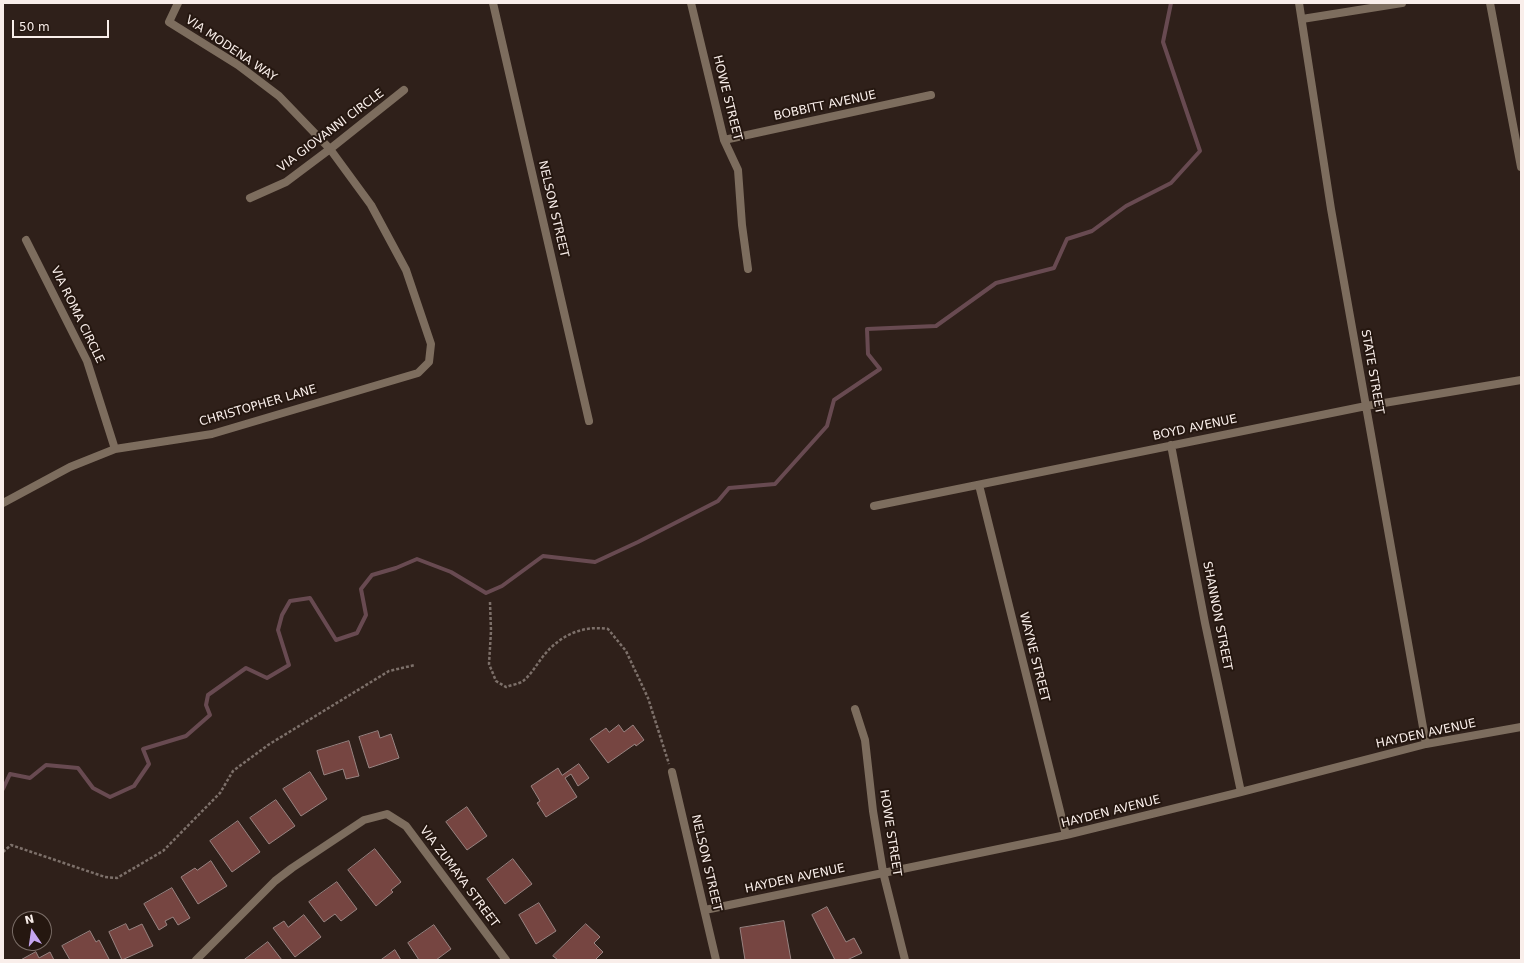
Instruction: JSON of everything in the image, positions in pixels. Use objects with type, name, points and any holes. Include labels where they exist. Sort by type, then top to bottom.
[{"type":"street","name":"VIA MODENA WAY","points":[[178,3],[169,22],[238,65],[279,96],[330,149],[371,205],[406,270],[431,344],[429,362]]},
{"type":"street","name":"NELSON STREET","points":[[493,3],[589,420]]},
{"type":"street","name":"HOWE STREET","points":[[691,3],[724,140],[738,170],[742,225],[748,269]]},
{"type":"street","name":"STATE STREET","points":[[1299,3],[1331,209],[1426,744]]},
{"type":"street","points":[[1302,19],[1402,3]]},
{"type":"street","points":[[1490,3],[1521,167]]},
{"type":"street","name":"VIA GIOVANNI CIRCLE","points":[[250,198],[286,182],[404,90]]},
{"type":"street","name":"BOBBITT AVENUE","points":[[724,140],[931,95]]},
{"type":"street","name":"VIA ROMA CIRCLE","points":[[26,240],[87,361],[115,449]]},
{"type":"street","name":"CHRISTOPHER LANE","points":[[3,503],[70,467],[115,449],[212,434],[418,373],[429,362]]},
{"type":"street","name":"BOYD AVENUE","points":[[874,506],[1366,406],[1521,380]]},
{"type":"street","name":"SHANNON STREET","points":[[1171,445],[1205,623],[1241,792]]},
{"type":"street","name":"WAYNE STREET","points":[[979,485],[1066,835]]},
{"type":"street","name":"HOWE STREET","points":[[855,709],[865,740],[873,811],[883,872],[905,960]]},
{"type":"street","name":"HAYDEN AVENUE","points":[[705,910],[1066,835],[1426,744],[1521,727]]},
{"type":"street","name":"NELSON STREET","points":[[672,772],[716,960]]},
{"type":"street","name":"VIA ZUMAYA STREET","points":[[196,960],[275,881],[292,868],[364,820],[387,814],[406,826],[506,960]]},
{"type":"path","points":[[490,602],[491,631],[489,664],[496,681],[506,687],[523,682],[546,652],[562,639],[579,629],[598,627],[608,629],[626,651],[648,698],[672,772]]},
{"type":"path","points":[[3,852],[11,844],[104,877],[117,878],[163,851],[220,794],[233,771],[268,745],[388,671],[415,665]]},
{"type":"building","points":[[619,725],[624,732],[633,725],[644,740],[636,746],[635,744],[608,763],[590,739],[606,728],[609,732]]},
{"type":"building","points":[[378,731],[380,738],[391,734],[399,758],[369,768],[359,737]]},
{"type":"building","points":[[349,741],[359,776],[346,779],[343,769],[324,775],[317,751]]},
{"type":"building","points":[[579,764],[589,778],[578,786],[571,774],[565,778],[577,797],[546,817],[537,803],[540,801],[531,786],[558,768],[562,775]]},
{"type":"building","points":[[310,772],[327,799],[301,816],[283,789]]},
{"type":"building","points":[[276,800],[295,826],[269,844],[250,818]]},
{"type":"building","points":[[467,807],[487,836],[467,850],[446,822]]},
{"type":"building","points":[[238,821],[260,852],[232,872],[210,841]]},
{"type":"building","points":[[375,849],[401,882],[391,890],[393,892],[376,906],[348,870]]},
{"type":"building","points":[[513,859],[532,884],[505,904],[487,879]]},
{"type":"building","points":[[211,861],[227,886],[198,904],[181,877],[195,868],[197,870]]},
{"type":"building","points":[[337,882],[357,909],[341,921],[335,914],[324,922],[309,902]]},
{"type":"building","points":[[172,888],[190,918],[178,925],[173,917],[165,921],[167,925],[159,930],[144,904]]},
{"type":"building","points":[[539,903],[556,931],[536,944],[519,915]]},
{"type":"building","points":[[827,907],[846,942],[854,938],[862,953],[847,960],[835,960],[812,915]]},
{"type":"building","points":[[304,915],[321,937],[295,957],[273,928],[284,921],[288,927]]},
{"type":"building","points":[[784,921],[791,960],[745,960],[740,928]]},
{"type":"building","points":[[126,924],[129,930],[142,924],[153,946],[122,960],[109,932]]},
{"type":"building","points":[[586,924],[600,937],[594,943],[603,952],[595,960],[558,960],[553,956]]},
{"type":"building","points":[[434,925],[451,949],[436,960],[419,960],[408,943]]},
{"type":"building","points":[[90,931],[96,942],[99,940],[109,959],[70,960],[62,946]]},
{"type":"building","points":[[268,942],[282,960],[244,960]]},
{"type":"building","points":[[395,950],[401,960],[381,960]]},
{"type":"building","points":[[36,952],[39,958],[50,952],[54,960],[21,960]]},
{"type":"waterway","points":[[3,789],[10,774],[30,778],[46,765],[78,768],[93,788],[110,797],[134,786],[149,764],[143,749],[186,736],[210,715],[206,705],[208,695],[246,668],[267,678],[289,665],[278,630],[282,615],[290,601],[310,598],[336,640],[357,633],[366,615],[361,589],[372,575],[396,568],[417,559],[451,572],[486,593],[502,586],[543,556],[595,562],[718,501],[729,488],[775,484],[827,426],[834,400],[880,369],[868,354],[867,329],[936,326],[996,283],[1054,268],[1067,239],[1092,231],[1126,206],[1171,183],[1200,151],[1163,42],[1171,3]]}]
